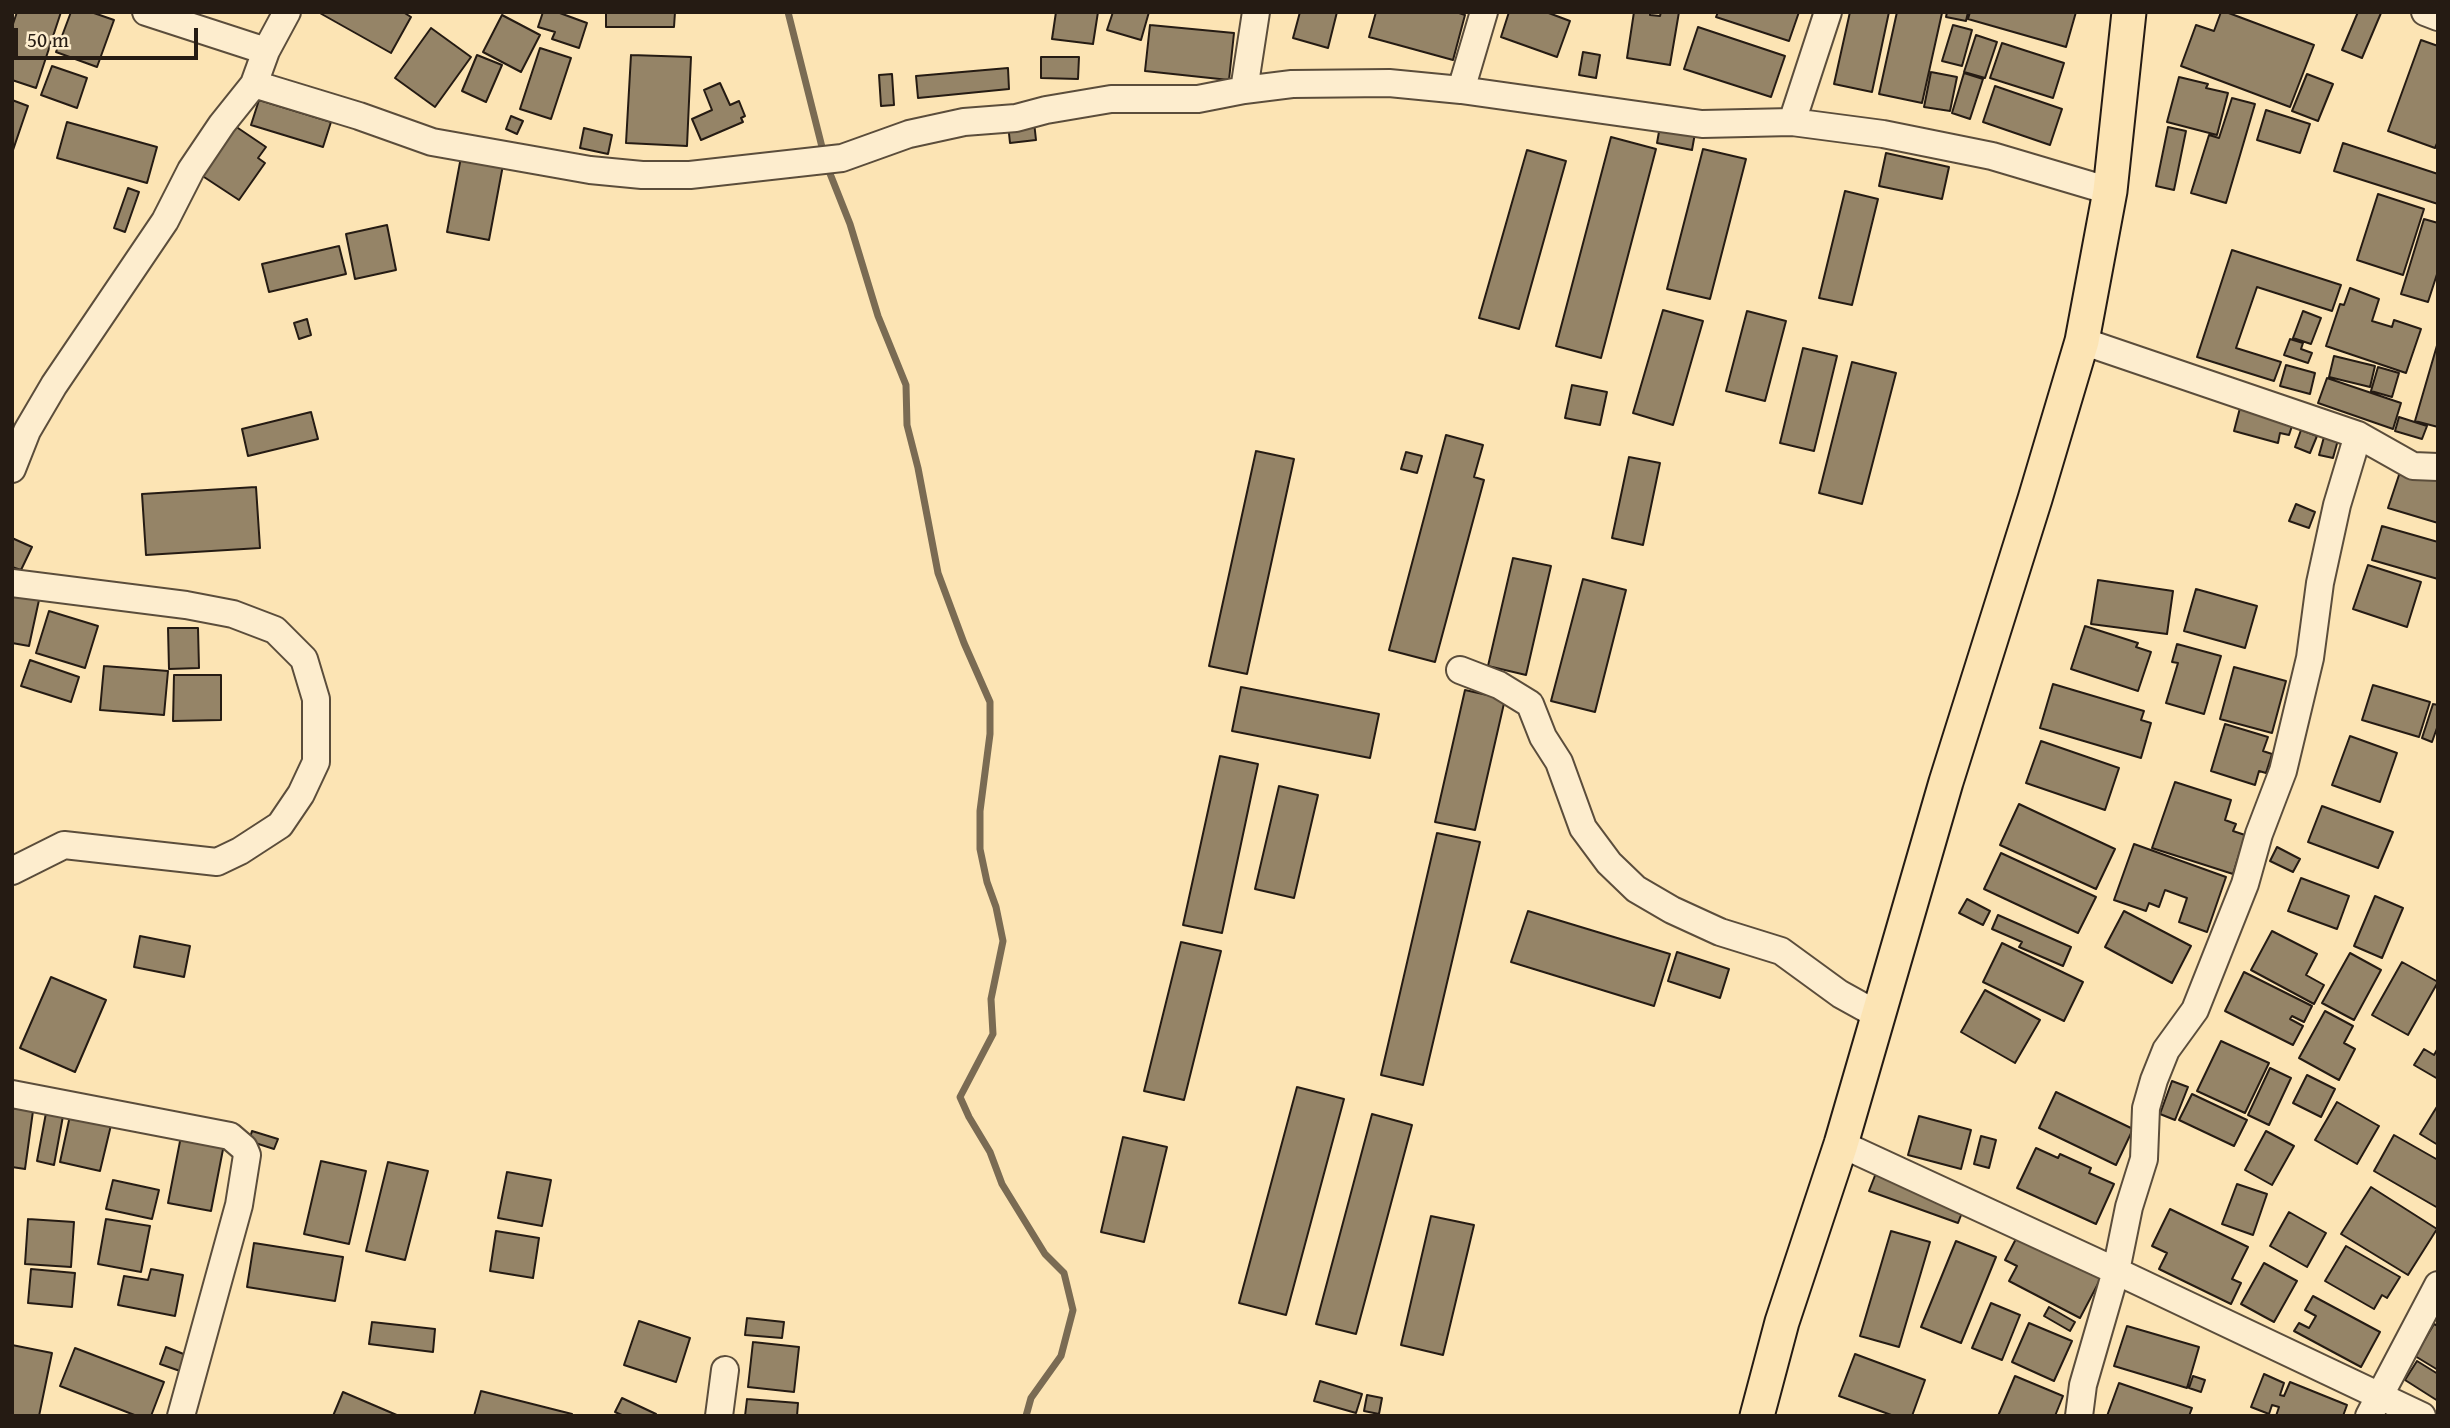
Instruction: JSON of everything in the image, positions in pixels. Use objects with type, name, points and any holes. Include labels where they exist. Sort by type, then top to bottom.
[{"type":"main road","points":[[1757,1416],[1782,1322],[1841,1144],[1946,782],[2082,341],[2110,191],[2129,12]]},
{"type":"street","points":[[146,12],[266,51]]},
{"type":"street","points":[[12,469],[27,431],[54,384],[165,221],[191,170],[222,124],[254,84],[266,51],[287,12]]},
{"type":"street","points":[[1244,90],[1256,12]]},
{"type":"street","points":[[1461,90],[1484,12]]},
{"type":"street","points":[[1792,122],[1828,12]]},
{"type":"street","points":[[2425,12],[2438,17]]},
{"type":"street","points":[[254,84],[359,116],[432,142],[590,170],[642,175],[690,175],[842,158],[909,134],[964,122],[1016,118],[1111,99],[1198,99],[1292,84],[1389,83],[1461,90],[1702,124],[1792,122],[1883,134],[1992,156],[2110,191]]},
{"type":"street","points":[[2082,341],[2358,435],[2413,466],[2438,467]]},
{"type":"street","points":[[2078,1416],[2083,1385],[2116,1271],[2129,1207],[2144,1159],[2147,1108],[2154,1080],[2166,1050],[2195,1010],[2245,884],[2259,834],[2283,771],[2310,658],[2323,570],[2337,505],[2358,435]]},
{"type":"street","points":[[12,583],[187,605],[233,614],[275,630],[304,659],[316,699],[316,762],[301,794],[280,825],[240,851],[217,862],[64,845],[12,871]]},
{"type":"street","points":[[1460,670],[1499,685],[1530,704],[1543,737],[1559,762],[1583,828],[1609,863],[1636,889],[1672,911],[1720,932],[1781,951],[1840,994],[1878,1015]]},
{"type":"street","points":[[12,1094],[230,1136],[244,1148],[247,1155],[239,1205],[181,1416]]},
{"type":"street","points":[[1841,1144],[2116,1271],[2374,1405],[2422,1416]]},
{"type":"street","points":[[2374,1405],[2438,1285]]},
{"type":"street","points":[[719,1416],[725,1370]]},
{"type":"building","points":[[17,12],[61,12],[36,88],[12,80],[12,27]]},
{"type":"building","points":[[71,12],[91,12],[114,20],[97,67],[56,52]]},
{"type":"building","points":[[318,12],[403,12],[411,17],[391,53]]},
{"type":"building","points":[[543,12],[557,12],[587,23],[579,48],[552,39],[555,32],[538,27]]},
{"type":"building","points":[[606,12],[675,12],[674,27],[606,27]]},
{"type":"building","points":[[1056,12],[1098,12],[1093,44],[1052,39]]},
{"type":"building","points":[[1113,12],[1149,12],[1141,40],[1107,30]]},
{"type":"building","points":[[1300,12],[1337,12],[1328,48],[1293,38]]},
{"type":"building","points":[[1376,12],[1456,12],[1465,15],[1453,60],[1369,37]]},
{"type":"building","points":[[1509,12],[1546,12],[1570,21],[1557,57],[1501,37]]},
{"type":"building","points":[[1634,12],[1650,12],[1650,15],[1660,16],[1661,12],[1679,12],[1670,65],[1627,58]]},
{"type":"building","points":[[1718,12],[1799,12],[1789,41],[1716,17]]},
{"type":"building","points":[[1850,12],[1889,12],[1872,92],[1834,84]]},
{"type":"building","points":[[1897,12],[1942,13],[1922,103],[1879,94]]},
{"type":"building","points":[[1947,12],[1968,12],[1966,21],[1946,17]]},
{"type":"building","points":[[1970,12],[2076,12],[2066,47],[1968,19]]},
{"type":"building","points":[[2221,12],[2314,45],[2290,107],[2181,66],[2196,25],[2214,31]]},
{"type":"building","points":[[2358,12],[2381,13],[2362,58],[2342,50]]},
{"type":"building","points":[[502,15],[540,35],[521,72],[483,52]]},
{"type":"building","points":[[1150,25],[1234,33],[1229,80],[1145,71]]},
{"type":"building","points":[[1953,25],[1972,30],[1962,66],[1942,61]]},
{"type":"building","points":[[1698,27],[1785,56],[1771,97],[1684,69]]},
{"type":"building","points":[[431,28],[471,57],[435,107],[395,78]]},
{"type":"building","points":[[1976,35],[1997,42],[1985,78],[1964,72]]},
{"type":"building","points":[[2421,40],[2438,46],[2438,141],[2435,148],[2388,131]]},
{"type":"building","points":[[2002,43],[2064,63],[2053,98],[1990,78]]},
{"type":"building","points":[[540,48],[571,58],[551,119],[520,109]]},
{"type":"building","points":[[1583,52],[1600,55],[1596,78],[1579,75]]},
{"type":"building","points":[[477,55],[502,65],[486,102],[462,91]]},
{"type":"building","points":[[631,55],[691,57],[687,146],[626,143]]},
{"type":"building","points":[[1041,57],[1079,57],[1078,79],[1041,78]]},
{"type":"building","points":[[52,66],[87,78],[77,108],[41,95]]},
{"type":"building","points":[[1008,68],[1009,89],[918,98],[916,76]]},
{"type":"building","points":[[1931,72],[1957,77],[1950,111],[1924,107]]},
{"type":"building","points":[[1964,73],[1983,79],[1970,119],[1952,113]]},
{"type":"building","points":[[892,74],[894,105],[881,106],[879,75]]},
{"type":"building","points":[[2307,74],[2333,84],[2318,121],[2292,111]]},
{"type":"building","points":[[2179,77],[2208,84],[2206,88],[2228,93],[2217,135],[2167,122]]},
{"type":"building","points":[[720,83],[730,105],[739,101],[745,116],[741,118],[743,122],[701,140],[692,119],[712,110],[704,90]]},
{"type":"building","points":[[1995,86],[2062,109],[2050,145],[1983,122]]},
{"type":"building","points":[[2232,98],[2255,104],[2226,203],[2191,193],[2209,135],[2219,138]]},
{"type":"building","points":[[12,100],[28,106],[12,153]]},
{"type":"building","points":[[259,100],[331,122],[323,147],[251,125]]},
{"type":"building","points":[[2266,110],[2310,124],[2300,153],[2257,140]]},
{"type":"building","points":[[511,116],[523,121],[517,134],[506,129]]},
{"type":"building","points":[[67,122],[157,147],[147,183],[57,158]]},
{"type":"building","points":[[1034,122],[1036,140],[1010,143],[1008,124]]},
{"type":"building","points":[[235,126],[266,147],[258,158],[265,163],[239,200],[201,175]]},
{"type":"building","points":[[1660,126],[1695,133],[1692,150],[1657,143]]},
{"type":"building","points":[[2168,127],[2186,131],[2174,190],[2156,186]]},
{"type":"building","points":[[584,128],[612,135],[608,154],[580,148]]},
{"type":"building","points":[[1611,137],[1656,149],[1601,358],[1556,346]]},
{"type":"building","points":[[2343,143],[2438,174],[2438,204],[2334,171]]},
{"type":"building","points":[[1703,149],[1746,159],[1710,299],[1667,289]]},
{"type":"building","points":[[1527,150],[1566,161],[1519,329],[1479,318]]},
{"type":"building","points":[[1886,153],[1949,167],[1942,199],[1879,186]]},
{"type":"building","points":[[461,157],[503,165],[489,240],[447,232]]},
{"type":"building","points":[[128,188],[139,192],[125,232],[114,228]]},
{"type":"building","points":[[1845,191],[1878,199],[1852,305],[1819,298]]},
{"type":"building","points":[[2378,194],[2424,209],[2403,275],[2357,260]]},
{"type":"building","points":[[2424,219],[2438,223],[2438,271],[2428,302],[2401,294]]},
{"type":"building","points":[[387,225],[396,270],[355,279],[346,234]]},
{"type":"building","points":[[339,246],[346,274],[269,292],[262,264]]},
{"type":"building","points":[[2232,250],[2341,285],[2332,311],[2257,287],[2236,348],[2281,362],[2274,381],[2197,357]]},
{"type":"building","points":[[2350,288],[2379,299],[2372,321],[2392,327],[2394,320],[2421,329],[2406,373],[2326,346],[2340,304],[2344,305]]},
{"type":"building","points":[[1663,310],[1703,321],[1673,425],[1633,413]]},
{"type":"building","points":[[1747,311],[1786,321],[1765,401],[1726,391]]},
{"type":"building","points":[[2303,311],[2321,318],[2311,344],[2293,338]]},
{"type":"building","points":[[307,319],[311,335],[299,339],[294,323]]},
{"type":"building","points":[[2290,339],[2303,343],[2301,349],[2312,353],[2308,363],[2284,355]]},
{"type":"building","points":[[2438,342],[2438,427],[2415,421]]},
{"type":"building","points":[[1803,348],[1837,356],[1814,451],[1780,443]]},
{"type":"building","points":[[2334,356],[2375,366],[2370,387],[2329,377]]},
{"type":"building","points":[[1852,362],[1896,373],[1862,504],[1819,493]]},
{"type":"building","points":[[2286,365],[2315,373],[2310,394],[2280,386]]},
{"type":"building","points":[[2378,367],[2399,373],[2392,397],[2371,391]]},
{"type":"building","points":[[2327,378],[2401,403],[2393,429],[2318,403]]},
{"type":"building","points":[[1572,385],[1607,392],[1600,425],[1565,418]]},
{"type":"building","points":[[2240,408],[2293,423],[2289,435],[2280,433],[2278,443],[2234,431]]},
{"type":"building","points":[[311,412],[318,439],[248,456],[242,429]]},
{"type":"building","points":[[2399,417],[2427,426],[2422,439],[2395,431]]},
{"type":"building","points":[[2301,430],[2317,436],[2310,453],[2295,447]]},
{"type":"building","points":[[1446,435],[1483,445],[1474,477],[1484,480],[1435,662],[1389,650]]},
{"type":"building","points":[[2324,437],[2338,440],[2333,458],[2319,455]]},
{"type":"building","points":[[1256,451],[1294,459],[1247,674],[1209,666]]},
{"type":"building","points":[[1406,452],[1422,456],[1417,473],[1401,469]]},
{"type":"building","points":[[1629,457],[1660,463],[1643,545],[1612,538]]},
{"type":"building","points":[[2401,469],[2438,480],[2438,523],[2388,508]]},
{"type":"building","points":[[256,487],[260,548],[146,555],[142,494]]},
{"type":"building","points":[[2296,504],[2315,512],[2309,528],[2289,521]]},
{"type":"building","points":[[2382,526],[2438,542],[2438,579],[2372,560]]},
{"type":"building","points":[[12,538],[32,547],[21,570],[12,567]]},
{"type":"building","points":[[1513,558],[1551,566],[1526,675],[1488,666]]},
{"type":"building","points":[[2368,565],[2421,582],[2407,627],[2353,609]]},
{"type":"building","points":[[1583,579],[1626,590],[1595,712],[1551,701]]},
{"type":"building","points":[[2098,580],[2173,591],[2167,634],[2091,624]]},
{"type":"building","points":[[2196,589],[2257,606],[2245,648],[2184,631]]},
{"type":"building","points":[[12,594],[39,600],[29,646],[12,643]]},
{"type":"building","points":[[49,611],[98,626],[85,668],[36,653]]},
{"type":"building","points":[[2085,626],[2138,643],[2136,647],[2151,652],[2138,691],[2071,669]]},
{"type":"building","points":[[168,628],[198,628],[199,668],[169,669]]},
{"type":"building","points":[[2177,644],[2221,656],[2204,714],[2166,703],[2178,663],[2172,662]]},
{"type":"building","points":[[30,660],[79,677],[71,702],[21,686]]},
{"type":"building","points":[[104,666],[168,671],[164,715],[100,710]]},
{"type":"building","points":[[2234,667],[2286,681],[2272,733],[2220,719]]},
{"type":"building","points":[[174,675],[221,675],[221,720],[173,721]]},
{"type":"building","points":[[2053,684],[2144,711],[2141,720],[2151,723],[2141,758],[2040,728]]},
{"type":"building","points":[[2373,685],[2430,702],[2419,737],[2362,720]]},
{"type":"building","points":[[1241,687],[1379,714],[1370,758],[1232,731]]},
{"type":"building","points":[[1465,690],[1505,699],[1475,830],[1435,822]]},
{"type":"building","points":[[2433,704],[2438,705],[2438,725],[2432,742],[2422,738]]},
{"type":"building","points":[[2225,724],[2268,737],[2263,751],[2272,754],[2266,773],[2259,771],[2255,785],[2211,771]]},
{"type":"building","points":[[2350,736],[2397,753],[2380,802],[2332,785]]},
{"type":"building","points":[[2041,741],[2119,768],[2105,810],[2026,783]]},
{"type":"building","points":[[1220,756],[1258,764],[1222,933],[1183,925]]},
{"type":"building","points":[[2175,782],[2231,800],[2225,820],[2236,824],[2233,831],[2245,835],[2233,874],[2152,848]]},
{"type":"building","points":[[1279,786],[1318,795],[1294,898],[1255,889]]},
{"type":"building","points":[[2019,804],[2115,849],[2096,889],[2000,845]]},
{"type":"building","points":[[2322,806],[2393,832],[2378,868],[2308,842]]},
{"type":"building","points":[[1437,833],[1480,842],[1423,1085],[1381,1075]]},
{"type":"building","points":[[2134,844],[2226,877],[2207,932],[2179,922],[2187,898],[2165,890],[2159,907],[2149,903],[2146,911],[2114,900]]},
{"type":"building","points":[[2277,847],[2300,859],[2293,872],[2270,861]]},
{"type":"building","points":[[2001,853],[2096,897],[2078,933],[1984,889]]},
{"type":"building","points":[[2301,878],[2349,896],[2337,929],[2288,911]]},
{"type":"building","points":[[2375,896],[2403,908],[2382,958],[2354,946]]},
{"type":"building","points":[[1967,899],[1990,911],[1983,925],[1959,913]]},
{"type":"building","points":[[1528,911],[1670,954],[1654,1006],[1511,962]]},
{"type":"building","points":[[2124,911],[2191,946],[2172,983],[2105,947]]},
{"type":"building","points":[[1998,915],[2071,947],[2063,966],[2019,947],[2022,942],[1992,929]]},
{"type":"building","points":[[2272,931],[2317,954],[2306,975],[2324,985],[2314,1004],[2251,970]]},
{"type":"building","points":[[140,936],[190,946],[184,977],[134,967]]},
{"type":"building","points":[[1181,942],[1221,951],[1184,1100],[1144,1091]]},
{"type":"building","points":[[2002,943],[2083,982],[2064,1021],[1983,982]]},
{"type":"building","points":[[1677,952],[1729,969],[1720,998],[1668,981]]},
{"type":"building","points":[[2350,953],[2381,970],[2354,1020],[2322,1003]]},
{"type":"building","points":[[2402,962],[2438,982],[2408,1035],[2372,1015]]},
{"type":"building","points":[[2244,972],[2312,1006],[2304,1022],[2292,1016],[2290,1019],[2303,1026],[2293,1045],[2225,1011]]},
{"type":"building","points":[[51,977],[106,1000],[75,1072],[20,1048]]},
{"type":"building","points":[[1985,990],[2040,1020],[2015,1063],[1961,1032]]},
{"type":"building","points":[[2325,1011],[2353,1026],[2344,1043],[2355,1049],[2339,1080],[2299,1058]]},
{"type":"building","points":[[2221,1041],[2269,1063],[2245,1113],[2197,1091]]},
{"type":"building","points":[[2438,1048],[2438,1079],[2414,1065],[2424,1049],[2434,1055]]},
{"type":"building","points":[[2270,1068],[2291,1078],[2269,1125],[2248,1115]]},
{"type":"building","points":[[2307,1075],[2335,1089],[2321,1117],[2293,1103]]},
{"type":"building","points":[[2172,1081],[2188,1087],[2175,1120],[2160,1114]]},
{"type":"building","points":[[1297,1087],[1344,1099],[1286,1315],[1239,1303]]},
{"type":"building","points":[[2056,1092],[2133,1129],[2116,1165],[2039,1128]]},
{"type":"building","points":[[2192,1094],[2247,1120],[2234,1146],[2179,1120]]},
{"type":"building","points":[[2337,1102],[2379,1126],[2357,1164],[2315,1140]]},
{"type":"building","points":[[2438,1105],[2438,1145],[2420,1134]]},
{"type":"building","points":[[12,1108],[33,1111],[25,1169],[12,1167]]},
{"type":"building","points":[[71,1111],[112,1121],[100,1171],[60,1162]]},
{"type":"building","points":[[46,1113],[63,1116],[54,1165],[37,1161]]},
{"type":"building","points":[[1372,1114],[1412,1125],[1356,1334],[1316,1324]]},
{"type":"building","points":[[1919,1116],[1971,1130],[1961,1169],[1908,1155]]},
{"type":"building","points":[[182,1131],[225,1139],[211,1211],[168,1203]]},
{"type":"building","points":[[252,1131],[278,1139],[274,1149],[249,1141]]},
{"type":"building","points":[[2266,1131],[2294,1146],[2272,1185],[2245,1170]]},
{"type":"building","points":[[2394,1135],[2438,1160],[2438,1208],[2374,1171]]},
{"type":"building","points":[[1981,1136],[1996,1140],[1989,1168],[1974,1164]]},
{"type":"building","points":[[1123,1137],[1167,1147],[1144,1242],[1101,1232]]},
{"type":"building","points":[[2036,1148],[2058,1158],[2060,1154],[2091,1168],[2089,1173],[2114,1184],[2096,1224],[2017,1188]]},
{"type":"building","points":[[321,1161],[366,1171],[349,1244],[304,1234]]},
{"type":"building","points":[[388,1162],[428,1171],[405,1260],[366,1251]]},
{"type":"building","points":[[507,1172],[551,1180],[542,1226],[498,1218]]},
{"type":"building","points":[[1876,1173],[1965,1205],[1958,1223],[1869,1191]]},
{"type":"building","points":[[113,1180],[159,1190],[152,1219],[106,1209]]},
{"type":"building","points":[[2237,1184],[2267,1194],[2253,1235],[2222,1224]]},
{"type":"building","points":[[2371,1187],[2437,1229],[2408,1275],[2341,1234]]},
{"type":"building","points":[[2170,1209],[2248,1247],[2232,1279],[2241,1283],[2231,1304],[2159,1269],[2167,1253],[2152,1246]]},
{"type":"building","points":[[2289,1212],[2326,1233],[2307,1267],[2270,1246]]},
{"type":"building","points":[[1431,1216],[1474,1225],[1443,1355],[1401,1345]]},
{"type":"building","points":[[28,1219],[74,1222],[71,1267],[25,1264]]},
{"type":"building","points":[[106,1219],[150,1226],[141,1272],[98,1264]]},
{"type":"building","points":[[496,1231],[539,1238],[533,1278],[490,1271]]},
{"type":"building","points":[[1891,1231],[1930,1242],[1899,1347],[1860,1336]]},
{"type":"building","points":[[2018,1235],[2101,1278],[2080,1318],[2009,1281],[2017,1266],[2005,1260]]},
{"type":"building","points":[[1956,1241],[1996,1257],[1961,1343],[1921,1327]]},
{"type":"building","points":[[254,1243],[343,1257],[335,1301],[247,1287]]},
{"type":"building","points":[[2346,1246],[2400,1277],[2387,1298],[2382,1295],[2374,1309],[2325,1281]]},
{"type":"building","points":[[2264,1263],[2297,1281],[2274,1322],[2241,1304]]},
{"type":"building","points":[[31,1269],[75,1273],[72,1307],[28,1303]]},
{"type":"building","points":[[151,1269],[183,1275],[175,1316],[118,1305],[124,1276],[148,1280]]},
{"type":"building","points":[[2313,1296],[2380,1332],[2361,1367],[2294,1331],[2299,1323],[2309,1328],[2316,1316],[2305,1310]]},
{"type":"building","points":[[1991,1303],[2020,1315],[2002,1360],[1972,1348]]},
{"type":"building","points":[[2049,1307],[2075,1322],[2070,1331],[2044,1316]]},
{"type":"building","points":[[747,1318],[784,1322],[782,1338],[745,1335]]},
{"type":"building","points":[[639,1321],[690,1338],[676,1382],[624,1365]]},
{"type":"building","points":[[372,1322],[435,1329],[433,1352],[369,1344]]},
{"type":"building","points":[[2029,1323],[2072,1341],[2054,1381],[2012,1362]]},
{"type":"building","points":[[2434,1324],[2438,1326],[2438,1370],[2415,1356]]},
{"type":"building","points":[[2127,1326],[2199,1347],[2187,1388],[2114,1366]]},
{"type":"building","points":[[753,1342],[799,1347],[794,1392],[748,1387]]},
{"type":"building","points":[[12,1345],[52,1353],[39,1416],[12,1416]]},
{"type":"building","points":[[166,1347],[186,1355],[180,1371],[160,1364]]},
{"type":"building","points":[[75,1348],[164,1382],[151,1416],[137,1416],[60,1386]]},
{"type":"building","points":[[1855,1354],[1925,1380],[1912,1416],[1894,1416],[1839,1396]]},
{"type":"building","points":[[2417,1361],[2438,1374],[2438,1401],[2405,1380]]},
{"type":"building","points":[[2264,1374],[2284,1383],[2280,1395],[2284,1396],[2290,1382],[2347,1405],[2343,1416],[2276,1416],[2279,1407],[2272,1405],[2269,1414],[2251,1407]]},
{"type":"building","points":[[2015,1376],[2063,1396],[2055,1416],[1998,1416]]},
{"type":"building","points":[[2193,1376],[2205,1380],[2201,1392],[2189,1388]]},
{"type":"building","points":[[1320,1381],[1362,1394],[1356,1413],[1314,1401]]},
{"type":"building","points":[[2119,1383],[2192,1408],[2189,1416],[2107,1416]]},
{"type":"building","points":[[481,1391],[572,1414],[572,1416],[474,1416]]},
{"type":"building","points":[[343,1392],[399,1416],[333,1416]]},
{"type":"building","points":[[1367,1395],[1382,1398],[1379,1414],[1364,1411]]},
{"type":"building","points":[[622,1398],[656,1416],[624,1416],[615,1412]]},
{"type":"building","points":[[747,1399],[798,1403],[797,1416],[745,1416]]},
{"type":"waterway","points":[[788,12],[824,155]]},
{"type":"waterway","points":[[827,166],[850,224],[878,316],[906,385],[907,425],[938,573],[990,702],[990,734],[980,811],[980,849],[1003,941],[991,999],[993,1034],[960,1097],[990,1152],[1002,1184],[1045,1254],[1064,1273],[1073,1310],[1061,1356],[1031,1398],[1026,1416]]}]
